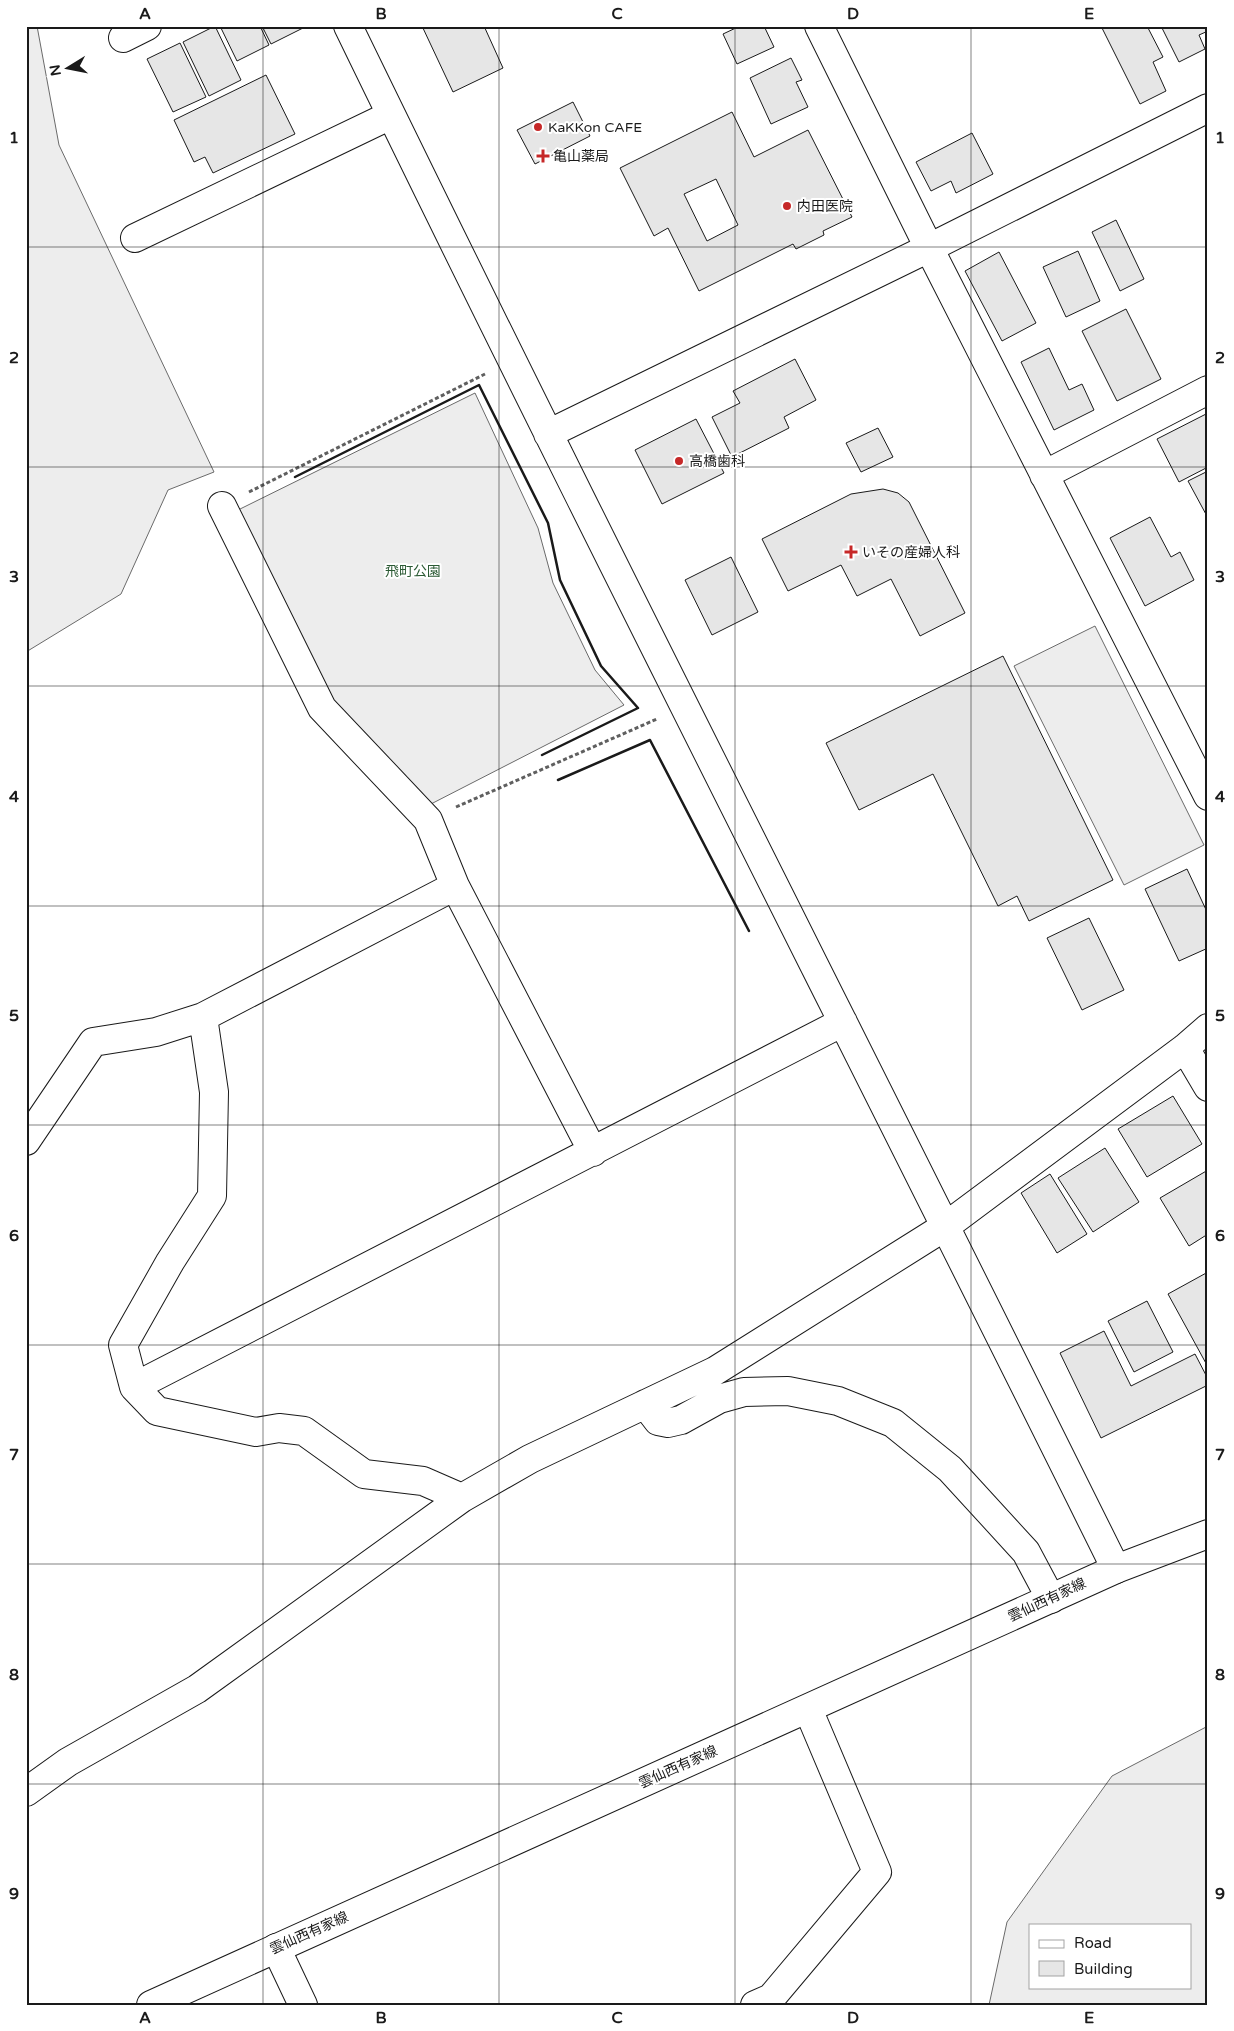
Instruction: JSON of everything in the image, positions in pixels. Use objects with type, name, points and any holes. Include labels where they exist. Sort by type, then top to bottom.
[{"type":"street","points":[[123,38],[147,26]]},
{"type":"street","points":[[348,26],[548,434],[1116,1569]]},
{"type":"street","points":[[819,26],[928,248],[1208,796]]},
{"type":"street","points":[[548,434],[928,248],[1208,108]]},
{"type":"street","points":[[135,238],[391,115]]},
{"type":"street","points":[[1044,474],[1208,390]]},
{"type":"street","points":[[222,506],[322,708],[428,820],[455,886],[593,1152]]},
{"type":"street","points":[[26,1141],[93,1042],[156,1032],[203,1017],[455,886]]},
{"type":"street","points":[[203,1017],[214,1092],[212,1196],[170,1262],[123,1345],[134,1387],[157,1411],[256,1432],[279,1428],[304,1431],[364,1474],[423,1481],[462,1498]]},
{"type":"street","points":[[134,1387],[843,1022]]},
{"type":"street","points":[[26,1792],[68,1762],[197,1689],[462,1498],[530,1459],[715,1371],[946,1226],[1185,1048],[1208,1028]]},
{"type":"street","points":[[1185,1048],[1208,1087]]},
{"type":"street","points":[[645,1404],[658,1421],[668,1423],[681,1420],[719,1399],[744,1392],[788,1391],[838,1401],[894,1424],[950,1469],[1026,1552],[1051,1598]]},
{"type":"street","name":"雲仙西有家線","points":[[151,2005],[1116,1569],[1208,1534]]},
{"type":"street","points":[[755,2005],[771,1998],[877,1872],[808,1709]]},
{"type":"street","points":[[276,1948],[303,2005]]},
{"type":"path","points":[[222,506],[466,384]]},
{"type":"path","points":[[428,820],[640,726]]},
{"type":"shaded area","points":[[26,26],[37,26],[59,145],[214,472],[168,490],[121,594],[26,652]]},
{"type":"shaded area","name":"飛町公園","points":[[475,393],[538,528],[553,583],[595,670],[624,705],[429,805],[331,703],[236,511]]},
{"type":"shaded area","points":[[1095,626],[1204,845],[1124,885],[1014,666]]},
{"type":"shaded area","points":[[1208,1726],[1208,2005],[989,2005],[1007,1922],[1112,1776]]},
{"type":"building","points":[[215,26],[241,80],[209,96],[183,42]]},
{"type":"building","points":[[220,26],[260,26],[269,45],[237,61]]},
{"type":"building","points":[[262,26],[302,26],[303,28],[271,44]]},
{"type":"building","points":[[422,26],[484,26],[503,68],[453,92]]},
{"type":"building","points":[[740,26],[764,26],[774,47],[737,64],[723,34]]},
{"type":"building","points":[[1101,26],[1147,26],[1163,57],[1153,62],[1166,91],[1140,104]]},
{"type":"building","points":[[1161,26],[1208,26],[1208,31],[1199,35],[1205,49],[1179,62]]},
{"type":"building","points":[[180,43],[206,97],[173,112],[147,59]]},
{"type":"building","points":[[791,58],[802,80],[796,82],[808,107],[771,124],[750,78]]},
{"type":"building","points":[[266,75],[295,134],[213,173],[205,157],[194,162],[174,120]]},
{"type":"building","points":[[573,102],[590,136],[535,164],[517,130]]},
{"type":"building","name":"内田医院","points":[[732,112],[754,157],[808,130],[852,217],[823,231],[824,235],[796,249],[793,244],[699,291],[668,228],[654,236],[620,168]],"holes":[[[716,179],[738,225],[707,241],[684,194]]]},
{"type":"building","points":[[972,133],[993,174],[956,193],[951,181],[931,191],[916,162]]},
{"type":"building","points":[[1116,220],[1144,279],[1120,291],[1092,232]]},
{"type":"building","points":[[1078,251],[1100,301],[1066,317],[1043,267]]},
{"type":"building","points":[[999,252],[1036,323],[1002,341],[965,271]]},
{"type":"building","points":[[1126,309],[1161,379],[1117,401],[1082,331]]},
{"type":"building","points":[[1049,348],[1069,390],[1082,384],[1094,410],[1054,430],[1021,362]]},
{"type":"building","points":[[795,359],[816,400],[784,417],[789,428],[732,457],[712,417],[740,403],[733,391]]},
{"type":"building","points":[[1208,413],[1208,467],[1179,482],[1157,439]]},
{"type":"building","name":"高橋歯科","points":[[696,419],[724,473],[662,504],[635,450]]},
{"type":"building","points":[[878,428],[893,457],[861,472],[846,443]]},
{"type":"building","points":[[1208,471],[1208,518],[1188,481]]},
{"type":"building","name":"いその産婦人科","points":[[883,489],[898,493],[909,502],[965,613],[920,636],[891,579],[857,596],[841,565],[788,591],[762,539],[851,494]]},
{"type":"building","points":[[1150,517],[1171,557],[1180,552],[1194,580],[1145,606],[1110,538]]},
{"type":"building","points":[[731,557],[758,612],[712,635],[685,580]]},
{"type":"building","points":[[1003,656],[1113,880],[1029,921],[1017,896],[998,906],[933,774],[859,810],[826,743]]},
{"type":"building","points":[[1187,869],[1208,914],[1208,948],[1179,961],[1145,889]]},
{"type":"building","points":[[1089,918],[1124,990],[1082,1010],[1047,938]]},
{"type":"building","points":[[1173,1096],[1202,1144],[1147,1177],[1118,1129]]},
{"type":"building","points":[[1105,1148],[1139,1202],[1093,1232],[1058,1178]]},
{"type":"building","points":[[1208,1170],[1208,1234],[1189,1246],[1160,1198]]},
{"type":"building","points":[[1050,1174],[1087,1234],[1057,1253],[1021,1193]]},
{"type":"building","points":[[1208,1272],[1208,1367],[1168,1294]]},
{"type":"building","points":[[1147,1301],[1173,1352],[1134,1372],[1108,1321]]},
{"type":"building","points":[[1104,1331],[1131,1386],[1195,1354],[1208,1379],[1208,1385],[1101,1438],[1060,1353]]},
{"type":"wall","points":[[295,477],[479,385],[548,523],[560,580],[601,666],[638,708],[542,755]]},
{"type":"wall","points":[[558,780],[650,740],[749,931]]},
{"type":"place","name":"KaKKon CAFE","points":[[538,127]]},
{"type":"place","name":"亀山薬局","points":[[543,156]]},
{"type":"place","name":"内田医院","points":[[787,206]]},
{"type":"place","name":"高橋歯科","points":[[679,461]]},
{"type":"place","name":"いその産婦人科","points":[[851,552]]}]
